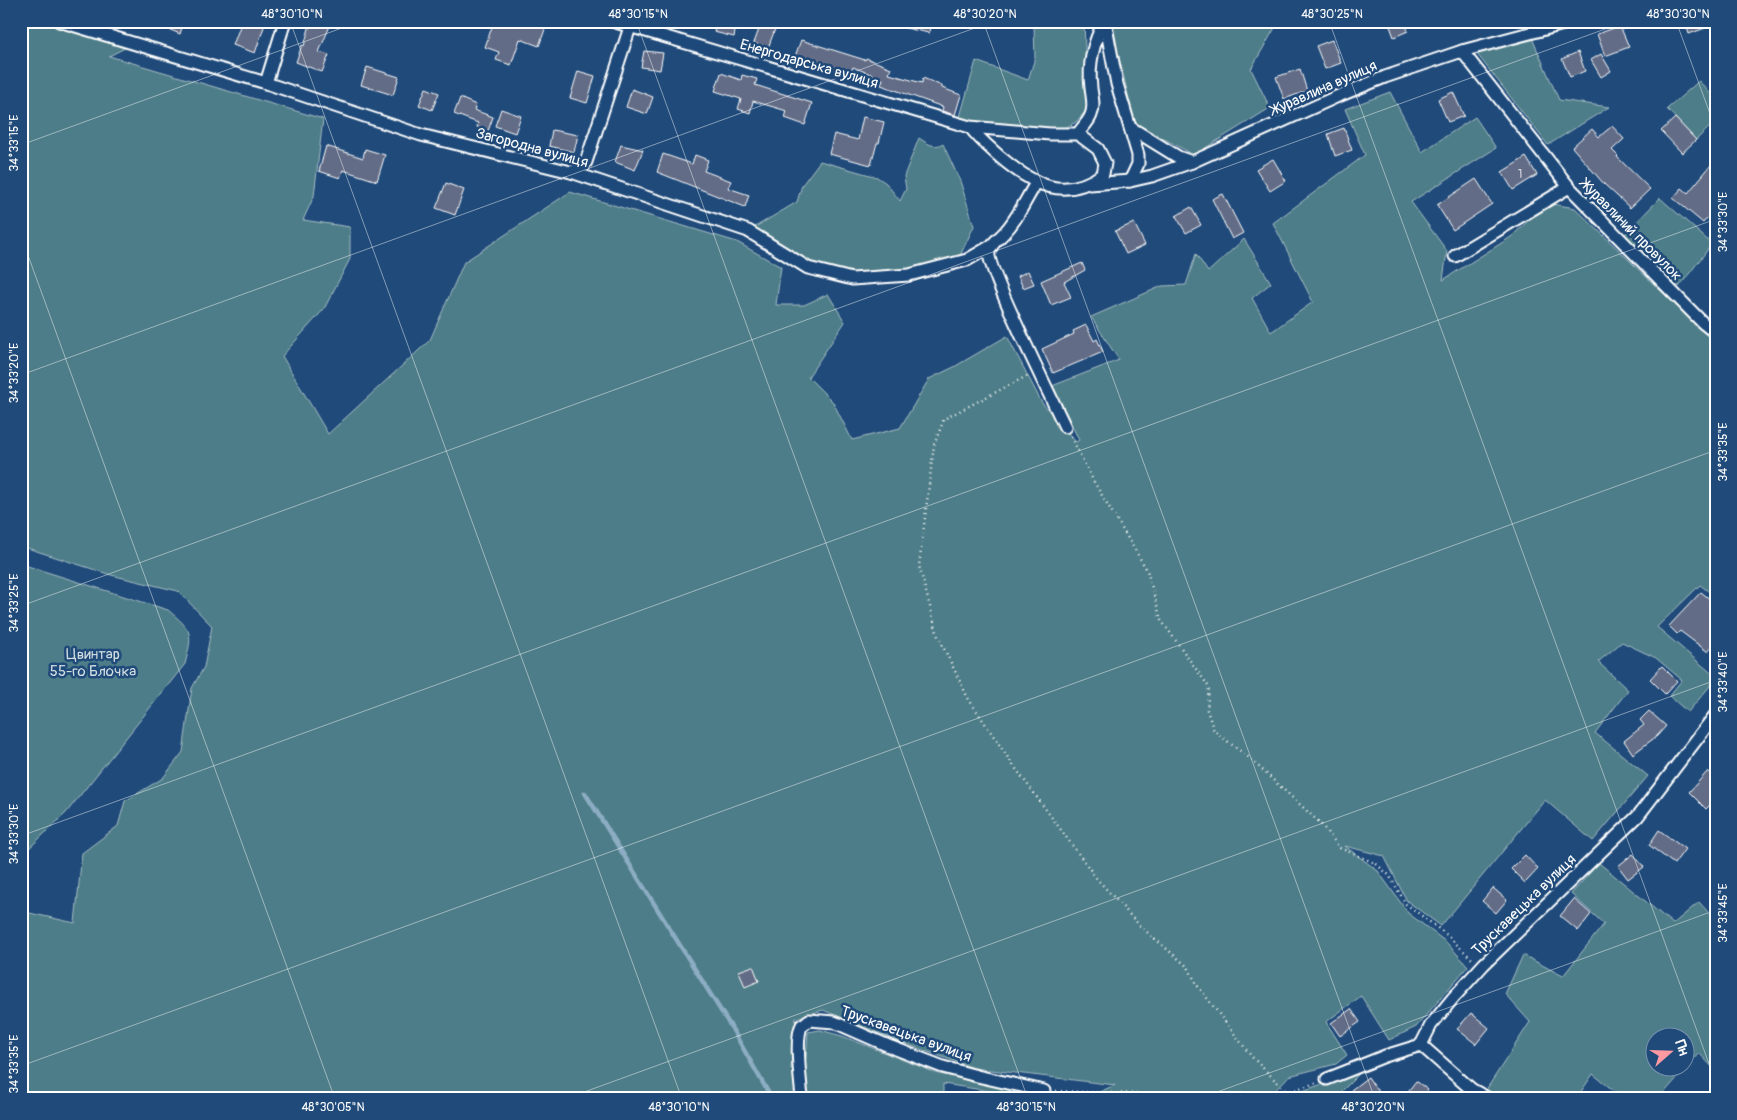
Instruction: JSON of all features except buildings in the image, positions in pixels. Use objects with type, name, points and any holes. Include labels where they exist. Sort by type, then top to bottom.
[{"type":"street","name":"Загородна вулиця","points":[[59,21],[266,82],[422,135],[571,172],[748,231],[808,268],[852,279],[909,275],[967,260],[991,246],[1013,224],[1036,183]]},
{"type":"street","points":[[266,82],[285,21]]},
{"type":"street","name":"Енергодарська вулиця","points":[[612,21],[631,24],[970,127],[1050,134],[1078,134]]},
{"type":"street","points":[[1088,184],[1103,174],[1105,163],[1098,149],[1078,134],[1092,114],[1090,64],[1097,36],[1105,21],[1117,84],[1138,155],[1138,164],[1130,181]]},
{"type":"street","name":"Журавлина вулиця","points":[[1036,183],[1062,190],[1088,184],[1130,181],[1152,176],[1192,162],[1385,77],[1462,51],[1575,21]]},
{"type":"street","points":[[571,172],[580,168],[586,162],[631,24]]},
{"type":"street","points":[[1462,51],[1569,187]]},
{"type":"street","points":[[970,127],[977,137],[997,154],[1036,183]]},
{"type":"street","points":[[1131,128],[1178,157],[1192,162]]},
{"type":"street","name":"Журавлиний провулок","points":[[1455,256],[1569,187],[1703,323],[1716,333]]},
{"type":"street","points":[[991,246],[988,255],[993,268],[1065,427]]},
{"type":"street","name":"Трускавецька вулиця","points":[[1421,1045],[1442,1012],[1481,967],[1638,816],[1716,714]]},
{"type":"street","name":"Трускавецька вулиця","points":[[802,1099],[798,1054],[802,1025],[809,1020],[834,1022],[943,1067],[1044,1091]]},
{"type":"street","points":[[1327,1079],[1385,1056],[1421,1045],[1471,1089],[1489,1099]]},
{"type":"path","points":[[1039,370],[944,419],[937,436],[934,445],[919,566],[938,636],[973,706],[1010,762],[1097,879],[1140,927],[1188,967],[1197,985],[1252,1057],[1287,1092]]},
{"type":"path","points":[[1065,427],[1094,482],[1147,570],[1160,620],[1209,687],[1207,710],[1214,731],[1247,756],[1319,822],[1340,848],[1375,863],[1389,875],[1406,904],[1447,936],[1481,967]]},
{"type":"path","points":[[1044,1091],[1166,1095],[1287,1092],[1327,1079]]},
{"type":"green space","points":[[21,21],[46,21],[125,48],[109,56],[323,119],[314,196],[303,220],[350,227],[350,259],[324,309],[282,356],[328,434],[430,340],[464,262],[570,192],[737,242],[781,267],[776,305],[804,305],[828,294],[845,322],[808,377],[833,402],[852,440],[900,428],[929,379],[954,367],[1007,336],[1042,403],[1076,442],[1079,440],[1052,386],[1119,360],[1091,317],[1162,286],[1186,285],[1196,254],[1208,272],[1244,239],[1271,283],[1252,298],[1271,332],[1313,302],[1273,223],[1365,155],[1345,109],[1390,92],[1422,152],[1475,117],[1496,148],[1411,202],[1447,251],[1443,280],[1511,237],[1547,203],[1575,208],[1716,344],[1716,597],[1700,585],[1657,627],[1716,677],[1716,679],[1688,712],[1669,696],[1682,680],[1656,658],[1622,642],[1598,662],[1628,690],[1595,733],[1648,776],[1593,841],[1545,800],[1441,926],[1407,901],[1384,856],[1345,846],[1378,871],[1408,913],[1446,942],[1468,966],[1416,1027],[1389,1040],[1361,996],[1326,1022],[1347,1055],[1336,1064],[1289,1076],[1267,1099],[1003,1099],[1003,1093],[943,1084],[943,1099],[21,1099],[21,935],[25,912],[75,923],[82,853],[118,826],[125,801],[163,778],[183,752],[192,688],[204,667],[212,626],[178,591],[111,575],[21,546]],"holes":[[[823,1010],[900,1042],[974,1068],[1115,1085],[1088,1097],[1043,1094],[939,1074],[842,1036],[820,1030],[808,1032],[806,1059],[791,1069],[796,1018]]]},
{"type":"green space","points":[[1038,21],[1084,21],[1087,104],[1085,112],[1076,122],[1063,129],[1035,130],[959,120],[976,61],[1028,80],[1035,58],[1034,26]]},
{"type":"green space","points":[[1110,21],[1309,21],[1276,26],[1251,69],[1270,108],[1194,155],[1135,123]]},
{"type":"green space","points":[[1532,38],[1559,100],[1609,107],[1548,145],[1477,54]]},
{"type":"green space","points":[[1699,81],[1716,100],[1716,121],[1696,140],[1667,109]]},
{"type":"green space","points":[[919,138],[928,144],[943,144],[960,181],[974,226],[958,260],[907,273],[852,277],[809,265],[750,230],[797,202],[802,185],[820,161],[877,177],[886,183],[900,201],[906,189],[904,176]]},
{"type":"green space","points":[[1660,198],[1712,244],[1679,287],[1624,235]]},
{"type":"green space","name":"Цвинтар 55-го Блочка","points":[[21,564],[168,610],[186,628],[190,639],[185,664],[66,813],[21,856]]},
{"type":"green space","points":[[1599,863],[1673,924],[1699,902],[1716,921],[1716,1071],[1699,1053],[1694,1059],[1694,1028],[1644,1028],[1644,1078],[1677,1078],[1664,1093],[1662,1099],[1624,1099],[1593,1074],[1576,1099],[1503,1099],[1486,1090],[1530,1022],[1505,994],[1523,955],[1563,976],[1604,924],[1571,894]]},
{"type":"green space","points":[[1363,1070],[1342,1091],[1343,1099],[1279,1099]]},
{"type":"waterway","points":[[585,793],[731,1027],[772,1099]]}]
